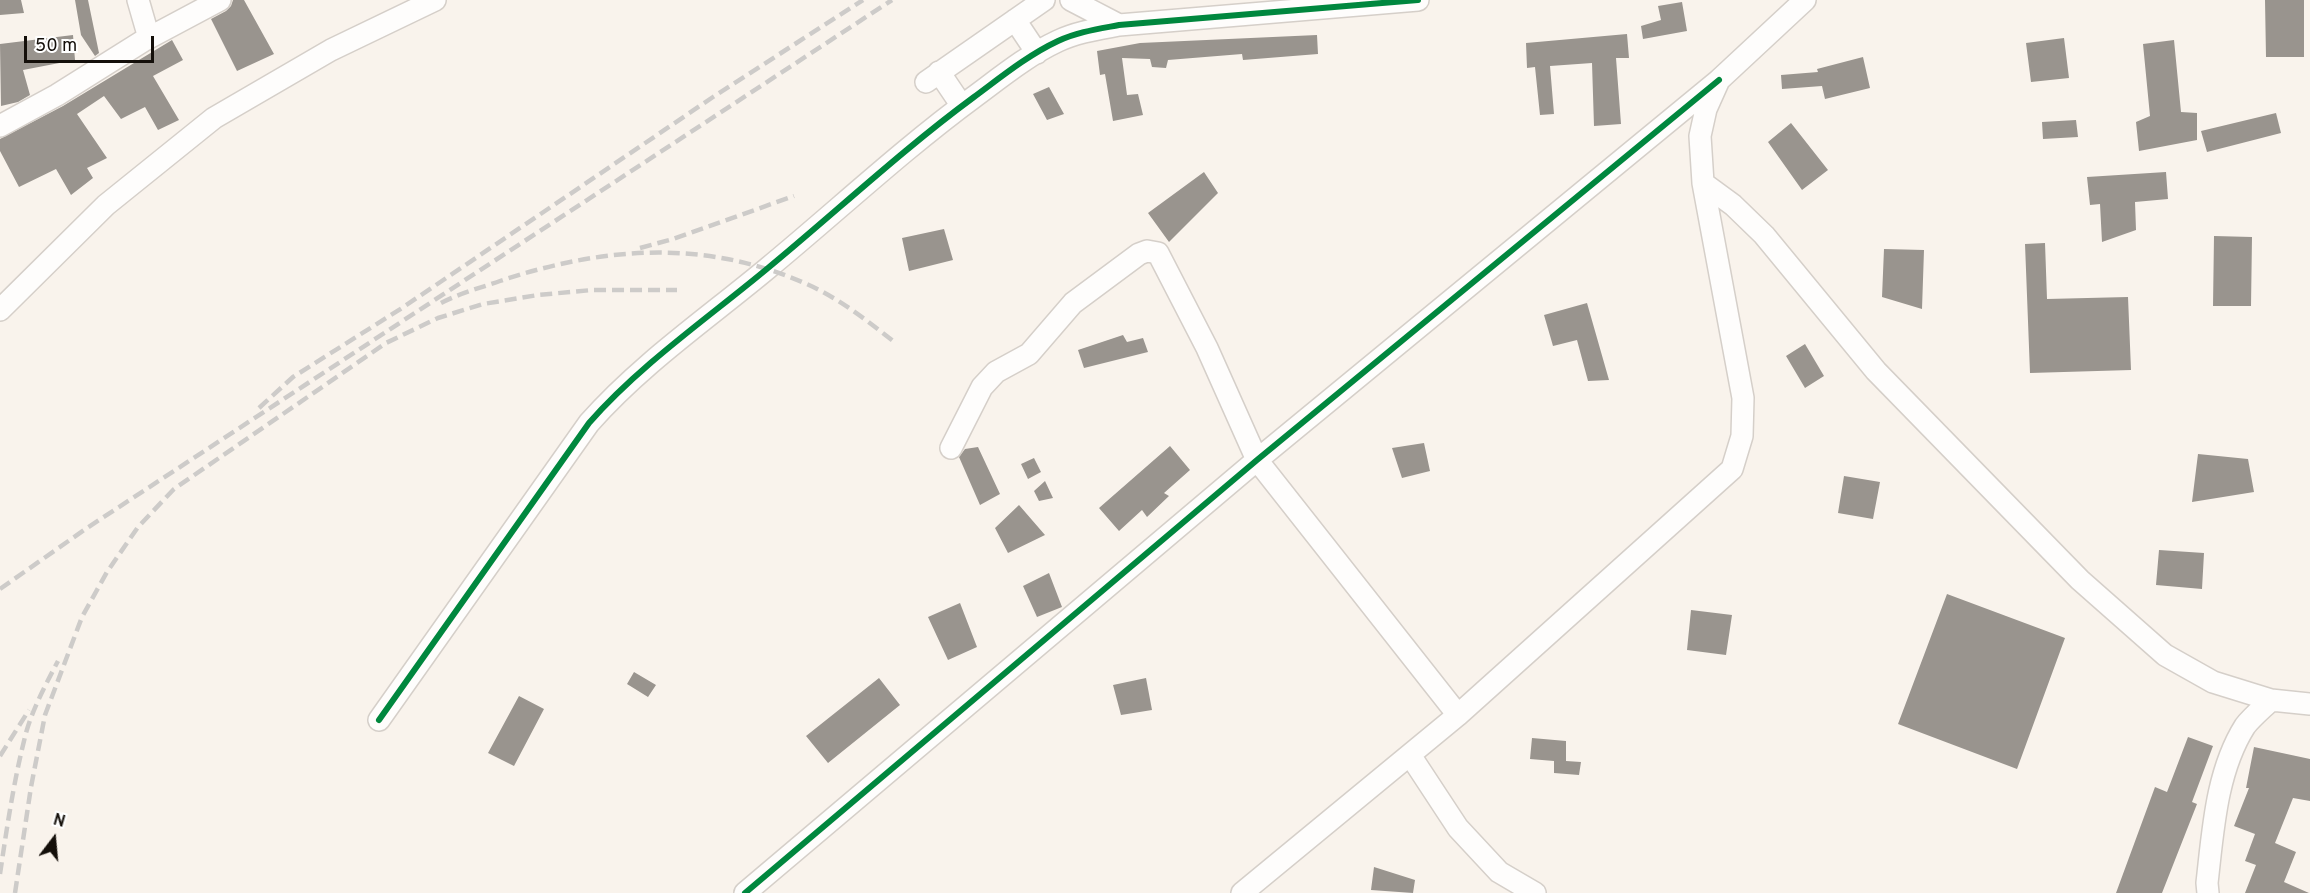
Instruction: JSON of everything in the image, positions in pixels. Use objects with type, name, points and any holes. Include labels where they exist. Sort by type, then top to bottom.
[{"type":"street","points":[[138,0],[149,38]]},
{"type":"street","points":[[0,126],[57,95],[149,38],[220,0]]},
{"type":"street","points":[[0,310],[106,205],[214,118],[332,50],[435,0]]},
{"type":"street","points":[[962,106],[933,77],[1044,0]]},
{"type":"street","points":[[1071,0],[1119,25]]},
{"type":"street","points":[[380,720],[589,423],[605,405],[693,328],[962,106],[1037,52],[1084,32],[1119,25],[1418,0]]},
{"type":"street","points":[[745,893],[1257,460],[1719,80],[1805,0]]},
{"type":"street","points":[[1015,20],[1037,52]]},
{"type":"street","points":[[1242,893],[1458,715],[1732,469],[1742,436],[1743,398],[1703,183],[1700,136],[1706,109],[1719,80]]},
{"type":"street","points":[[1703,183],[1733,205],[1764,235],[1876,371],[2080,580],[2165,655],[2213,682],[2271,700],[2310,704]]},
{"type":"street","points":[[951,448],[982,387],[996,372],[1029,354],[1073,303],[1085,293],[1139,254],[1147,251],[1158,254],[1207,348],[1257,460],[1458,715]]},
{"type":"street","points":[[2208,893],[2207,883],[2214,819],[2230,758],[2246,725],[2271,700]]},
{"type":"street","points":[[1410,755],[1458,828],[1499,872],[1535,893]]},
{"type":"building","points":[[0,0],[21,0],[24,13],[0,15]]},
{"type":"building","points":[[75,0],[88,0],[99,53],[95,56],[81,35]]},
{"type":"building","points":[[233,0],[244,0],[274,54],[237,71],[211,19],[226,11]]},
{"type":"building","points":[[2265,0],[2304,0],[2304,57],[2266,57]]},
{"type":"building","points":[[1682,2],[1687,31],[1643,39],[1641,26],[1661,20],[1658,6]]},
{"type":"building","points":[[1627,34],[1629,58],[1616,58],[1621,124],[1594,126],[1592,63],[1550,66],[1554,114],[1540,115],[1535,67],[1527,68],[1526,43]]},
{"type":"building","points":[[73,35],[75,60],[23,70],[30,95],[18,102],[1,106],[0,44]]},
{"type":"building","points":[[1317,35],[1318,54],[1243,60],[1242,54],[1168,60],[1166,68],[1152,67],[1150,59],[1122,58],[1127,95],[1138,94],[1143,115],[1113,121],[1105,74],[1100,75],[1097,51],[1140,43]]},
{"type":"building","points":[[2064,38],[2069,78],[2031,82],[2026,43]]},
{"type":"building","points":[[172,40],[183,60],[153,76],[179,120],[158,130],[145,107],[121,119],[104,96],[77,114],[107,158],[87,168],[93,178],[71,195],[56,169],[19,187],[0,151],[0,139],[63,106]]},
{"type":"building","points":[[2174,40],[2181,112],[2197,113],[2197,140],[2139,151],[2136,122],[2150,116],[2143,44]]},
{"type":"building","points":[[1863,57],[1870,88],[1825,99],[1822,86],[1782,89],[1781,75],[1818,72],[1817,69]]},
{"type":"building","points":[[1049,87],[1064,114],[1047,120],[1033,94]]},
{"type":"building","points":[[2276,113],[2281,133],[2207,152],[2201,131]]},
{"type":"building","points":[[2076,120],[2078,137],[2043,139],[2042,122]]},
{"type":"building","points":[[1791,123],[1828,170],[1802,190],[1768,142]]},
{"type":"building","points":[[1204,172],[1218,193],[1169,242],[1148,213]]},
{"type":"building","points":[[2166,172],[2168,199],[2135,202],[2136,230],[2102,242],[2100,204],[2090,205],[2087,177]]},
{"type":"building","points":[[944,229],[953,260],[909,271],[902,238]]},
{"type":"building","points":[[2214,236],[2252,237],[2251,306],[2213,306]]},
{"type":"building","points":[[2045,243],[2047,299],[2128,297],[2131,370],[2030,373],[2025,244]]},
{"type":"building","points":[[1884,249],[1924,250],[1922,309],[1882,297]]},
{"type":"building","points":[[1587,303],[1609,380],[1588,381],[1577,340],[1553,346],[1544,315]]},
{"type":"building","points":[[1123,335],[1127,342],[1143,338],[1148,352],[1084,368],[1078,350]]},
{"type":"building","points":[[1805,344],[1824,376],[1805,388],[1786,356]]},
{"type":"building","points":[[1424,443],[1430,471],[1402,478],[1392,448]]},
{"type":"building","points":[[1170,446],[1190,470],[1164,493],[1169,496],[1147,517],[1142,510],[1119,531],[1099,508]]},
{"type":"building","points":[[978,447],[1000,494],[980,505],[959,457],[965,449]]},
{"type":"building","points":[[2198,454],[2248,459],[2254,492],[2192,502]]},
{"type":"building","points":[[1034,458],[1041,472],[1028,479],[1021,464]]},
{"type":"building","points":[[1844,476],[1880,482],[1873,519],[1838,513]]},
{"type":"building","points":[[1045,481],[1053,498],[1039,501],[1034,491]]},
{"type":"building","points":[[1019,505],[1045,535],[1008,553],[995,528]]},
{"type":"building","points":[[2159,550],[2204,553],[2202,589],[2156,585]]},
{"type":"building","points":[[1049,573],[1062,607],[1037,617],[1023,586]]},
{"type":"building","points":[[1947,594],[2065,638],[2017,769],[1898,724]]},
{"type":"building","points":[[960,603],[977,647],[948,660],[928,617]]},
{"type":"building","points":[[1691,610],[1732,615],[1726,655],[1687,650]]},
{"type":"building","points":[[634,672],[656,685],[648,697],[627,684]]},
{"type":"building","points":[[879,678],[900,705],[828,763],[806,736]]},
{"type":"building","points":[[1146,678],[1152,710],[1121,715],[1113,685]]},
{"type":"building","points":[[519,696],[544,709],[514,766],[488,753]]},
{"type":"building","points":[[2188,737],[2213,746],[2192,802],[2197,804],[2162,893],[2116,893],[2155,787],[2167,792]]},
{"type":"building","points":[[1532,738],[1566,741],[1566,761],[1581,762],[1579,775],[1554,773],[1554,761],[1530,759]]},
{"type":"building","points":[[2254,747],[2310,759],[2310,801],[2293,798],[2275,843],[2296,852],[2284,882],[2309,893],[2245,893],[2256,865],[2245,861],[2255,834],[2234,826],[2249,788],[2246,788]]},
{"type":"building","points":[[1374,867],[1415,880],[1413,893],[1371,890]]},
{"type":"railway","points":[[259,408],[293,377],[402,308],[713,97],[863,0]]},
{"type":"railway","points":[[0,589],[87,528],[892,0]]},
{"type":"railway","points":[[640,248],[673,239],[794,196]]},
{"type":"railway","points":[[441,303],[500,281],[576,261],[614,255],[689,254],[727,259],[764,268],[802,282],[838,301],[893,341]]},
{"type":"railway","points":[[15,893],[31,787],[45,715],[82,617],[107,572],[138,527],[174,489],[386,343],[438,318],[483,304],[538,295],[592,290],[677,290]]},
{"type":"railway","points":[[0,874],[14,785],[26,733],[36,705],[58,661]]},
{"type":"railway","points":[[0,756],[29,710]]},
{"type":"cycle path","points":[[379,720],[589,423],[609,401],[653,361],[768,268],[921,138],[1015,67],[1065,38],[1119,25],[1418,0]]},
{"type":"cycle path","points":[[745,893],[1257,460],[1719,80]]}]
